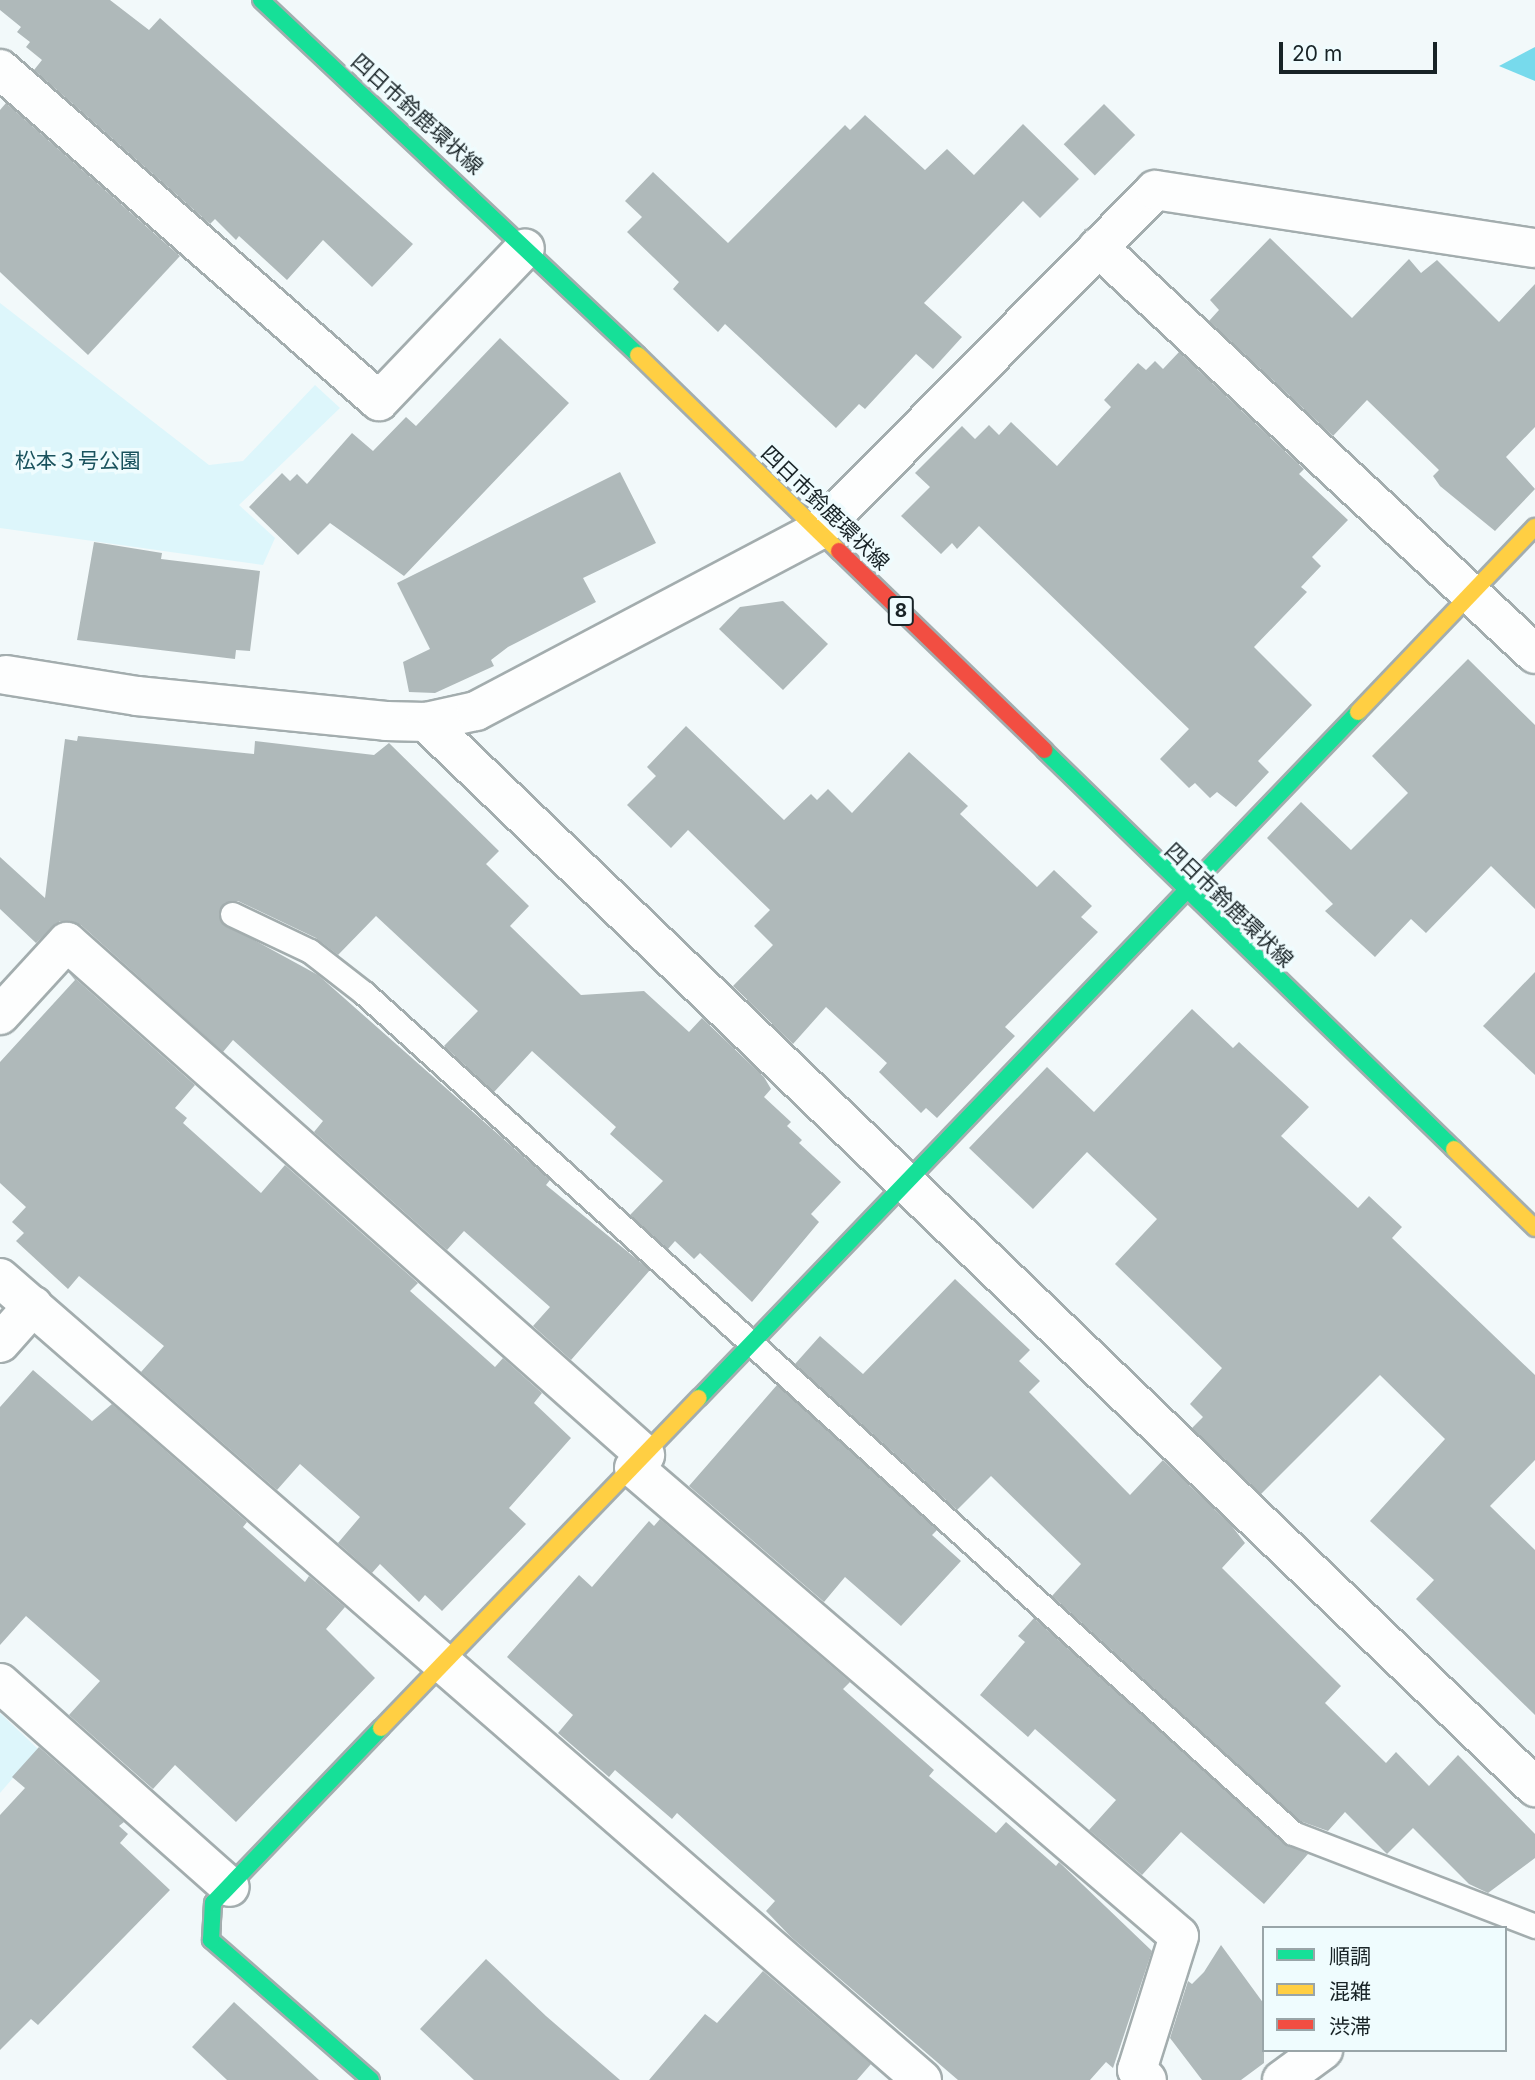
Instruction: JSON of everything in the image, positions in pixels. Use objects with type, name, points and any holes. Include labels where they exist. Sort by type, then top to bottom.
[{"type":"street","name":"四日市鈴鹿環状線","points":[[261,0],[466,187],[525,248],[819,530],[1185,893],[1535,1228]]},
{"type":"street","points":[[0,69],[379,401],[525,248]]},
{"type":"street","points":[[6,675],[137,696],[426,722],[476,711],[819,530],[1155,190],[1535,248]]},
{"type":"street","points":[[1098,247],[1535,654]]},
{"type":"street","points":[[372,2080],[211,1940],[213,1903],[445,1666],[1535,527]]},
{"type":"street","points":[[426,722],[909,1182],[1535,1787]]},
{"type":"street","points":[[0,1015],[67,942],[639,1461],[1179,1936],[1137,2070],[1147,2080]]},
{"type":"street","points":[[0,1278],[922,2080]]},
{"type":"street","points":[[0,1343],[33,1306]]},
{"type":"street","points":[[0,1684],[230,1886]]},
{"type":"street","points":[[1282,2080],[1320,2052]]},
{"type":"lane","points":[[232,914],[310,951],[364,993],[1293,1833],[1535,1926]]},
{"type":"green space","name":"松本３号公園","points":[[0,303],[209,465],[243,461],[315,385],[340,408],[239,505],[275,538],[263,565],[0,528]]},
{"type":"green space","points":[[0,1713],[38,1749],[0,1793]]},
{"type":"water","points":[[1535,47],[1535,81],[1499,66]]},
{"type":"building","points":[[0,0],[110,0],[149,30],[160,18],[413,244],[372,287],[323,240],[287,280],[239,236],[236,240],[215,219],[210,224],[34,70],[42,60],[26,47],[30,42],[17,32],[21,27],[0,10]]},
{"type":"building","points":[[6,103],[180,256],[88,355],[0,272],[0,110]]},
{"type":"building","points":[[1104,104],[1135,135],[1095,175],[1064,144]]},
{"type":"building","points":[[865,115],[925,170],[947,149],[974,175],[1023,124],[1079,179],[1040,218],[1023,201],[924,303],[962,337],[933,369],[916,354],[865,409],[859,404],[836,428],[725,324],[718,332],[673,289],[679,282],[627,232],[642,217],[625,201],[653,172],[728,243],[845,125],[850,130]]},
{"type":"building","points":[[1270,238],[1352,318],[1409,259],[1421,273],[1437,260],[1499,322],[1535,284],[1535,427],[1506,457],[1535,489],[1495,531],[1440,486],[1433,476],[1439,470],[1367,400],[1333,436],[1209,321],[1219,310],[1210,300]]},
{"type":"building","points":[[500,338],[569,403],[404,576],[330,523],[298,555],[249,507],[282,473],[290,481],[297,474],[307,484],[352,433],[373,451],[406,417],[416,426]]},
{"type":"building","points":[[1179,352],[1304,469],[1299,474],[1348,520],[1312,557],[1321,566],[1301,587],[1307,592],[1254,647],[1312,705],[1258,761],[1269,772],[1236,807],[1217,792],[1210,798],[1195,783],[1189,788],[1160,759],[1189,729],[979,526],[957,549],[952,543],[941,554],[901,516],[930,487],[915,473],[962,426],[975,439],[989,425],[999,435],[1011,422],[1057,466],[1111,407],[1104,400],[1138,363],[1146,370],[1155,361],[1163,369]]},
{"type":"building","points":[[620,472],[656,543],[583,578],[596,602],[508,647],[491,660],[494,666],[435,693],[409,692],[403,662],[430,649],[397,583]]},
{"type":"building","points":[[94,542],[162,553],[161,559],[260,571],[250,651],[236,650],[235,659],[77,640]]},
{"type":"building","points":[[783,601],[828,644],[783,690],[719,629],[740,607]]},
{"type":"building","points":[[1468,659],[1535,725],[1535,909],[1491,866],[1426,933],[1411,919],[1375,957],[1325,911],[1333,904],[1267,838],[1301,802],[1351,850],[1408,793],[1372,756]]},
{"type":"building","points":[[686,726],[784,820],[811,794],[817,800],[828,789],[852,813],[909,752],[968,806],[960,814],[1037,887],[1054,870],[1092,906],[1081,917],[1098,932],[1005,1027],[1015,1036],[937,1118],[926,1108],[921,1113],[879,1072],[887,1063],[826,1007],[793,1044],[733,986],[773,945],[754,926],[770,910],[688,830],[671,848],[627,805],[656,776],[647,767]]},
{"type":"building","points":[[78,736],[254,754],[255,741],[374,755],[389,743],[499,851],[486,864],[529,906],[510,926],[581,995],[644,991],[689,1032],[702,1018],[764,1077],[771,1089],[764,1097],[791,1122],[787,1126],[802,1140],[799,1143],[841,1182],[811,1214],[819,1222],[752,1302],[700,1253],[694,1259],[675,1241],[668,1249],[630,1215],[663,1181],[610,1134],[616,1127],[532,1051],[494,1092],[444,1046],[478,1011],[376,916],[338,955],[316,938],[238,901],[224,903],[221,922],[318,975],[550,1180],[546,1185],[650,1270],[571,1360],[533,1326],[550,1307],[464,1231],[447,1250],[314,1132],[323,1121],[233,1040],[223,1052],[81,925],[60,921],[36,943],[0,909],[0,857],[45,898],[65,739],[77,741]]},
{"type":"building","points":[[1535,972],[1535,1075],[1483,1026]]},
{"type":"building","points":[[69,973],[195,1085],[175,1108],[187,1118],[183,1123],[261,1193],[285,1165],[418,1283],[410,1291],[495,1367],[503,1358],[542,1393],[534,1403],[571,1438],[509,1508],[526,1524],[442,1611],[425,1595],[419,1602],[380,1564],[372,1573],[338,1543],[360,1517],[300,1464],[277,1490],[141,1372],[164,1346],[79,1276],[68,1289],[16,1241],[24,1233],[12,1222],[26,1207],[0,1183],[0,1062],[75,980]]},
{"type":"building","points":[[1192,1009],[1233,1048],[1239,1042],[1309,1107],[1281,1136],[1358,1208],[1369,1196],[1402,1227],[1392,1238],[1535,1375],[1535,1460],[1490,1506],[1535,1550],[1535,1715],[1416,1599],[1434,1580],[1370,1521],[1445,1439],[1380,1375],[1261,1494],[1192,1428],[1203,1417],[1190,1404],[1222,1368],[1115,1264],[1157,1219],[1087,1152],[1033,1209],[969,1148],[1047,1067],[1094,1112]]},
{"type":"building","points":[[955,1279],[1030,1350],[1019,1361],[1040,1381],[1029,1392],[1130,1495],[1163,1460],[1231,1525],[1245,1543],[1222,1568],[1341,1686],[1325,1703],[1386,1763],[1396,1752],[1429,1786],[1458,1755],[1535,1834],[1535,1858],[1488,1893],[1469,1884],[1413,1828],[1387,1854],[1345,1812],[1328,1831],[1300,1821],[1052,1596],[1081,1564],[991,1476],[957,1510],[795,1364],[820,1336],[863,1374]]},
{"type":"building","points":[[33,1370],[92,1421],[112,1404],[247,1522],[243,1527],[305,1582],[309,1576],[345,1607],[326,1629],[375,1678],[236,1822],[175,1765],[153,1789],[69,1715],[100,1681],[26,1616],[0,1645],[0,1407]]},
{"type":"building","points":[[777,1385],[937,1530],[932,1535],[961,1561],[901,1626],[845,1577],[824,1602],[689,1486]]},
{"type":"building","points":[[660,1519],[850,1682],[843,1689],[934,1770],[929,1776],[996,1833],[1006,1822],[1056,1866],[1059,1862],[1152,1951],[1113,2068],[1106,2062],[1090,2080],[958,2080],[791,1937],[766,1911],[775,1901],[677,1813],[672,1819],[615,1770],[609,1777],[558,1733],[573,1715],[507,1657],[579,1575],[592,1587],[649,1521],[654,1526]]},
{"type":"building","points":[[1034,1618],[1284,1843],[1308,1854],[1264,1904],[1181,1832],[1142,1875],[1089,1830],[1116,1800],[1035,1729],[1028,1737],[980,1695],[1025,1642],[1018,1636]]},
{"type":"building","points":[[39,1747],[124,1822],[119,1826],[128,1834],[120,1843],[170,1890],[38,2025],[31,2019],[0,2050],[0,1815],[25,1788],[12,1777]]},
{"type":"building","points":[[1221,1945],[1262,2001],[1264,2063],[1241,2080],[1202,2080],[1170,2038],[1188,1981],[1192,1984],[1204,1972]]},
{"type":"building","points":[[486,1959],[620,2080],[474,2080],[420,2029]]},
{"type":"building","points":[[763,1971],[871,2064],[857,2080],[649,2080],[705,2014],[717,2023]]},
{"type":"building","points":[[234,2002],[319,2080],[227,2080],[192,2047]]},
{"type":"traffic: fast","points":[[261,0],[638,355]]},
{"type":"traffic: fast","points":[[699,1398],[1358,712]]},
{"type":"traffic: fast","points":[[1044,750],[1454,1149]]},
{"type":"traffic: fast","points":[[371,2080],[211,1940],[213,1903],[381,1728]]},
{"type":"traffic: slow","points":[[638,355],[839,551]]},
{"type":"traffic: slow","points":[[1358,712],[1535,527]]},
{"type":"traffic: slow","points":[[1454,1149],[1535,1228]]},
{"type":"traffic: slow","points":[[381,1728],[699,1398]]},
{"type":"traffic: jam","points":[[839,551],[1044,750]]}]
